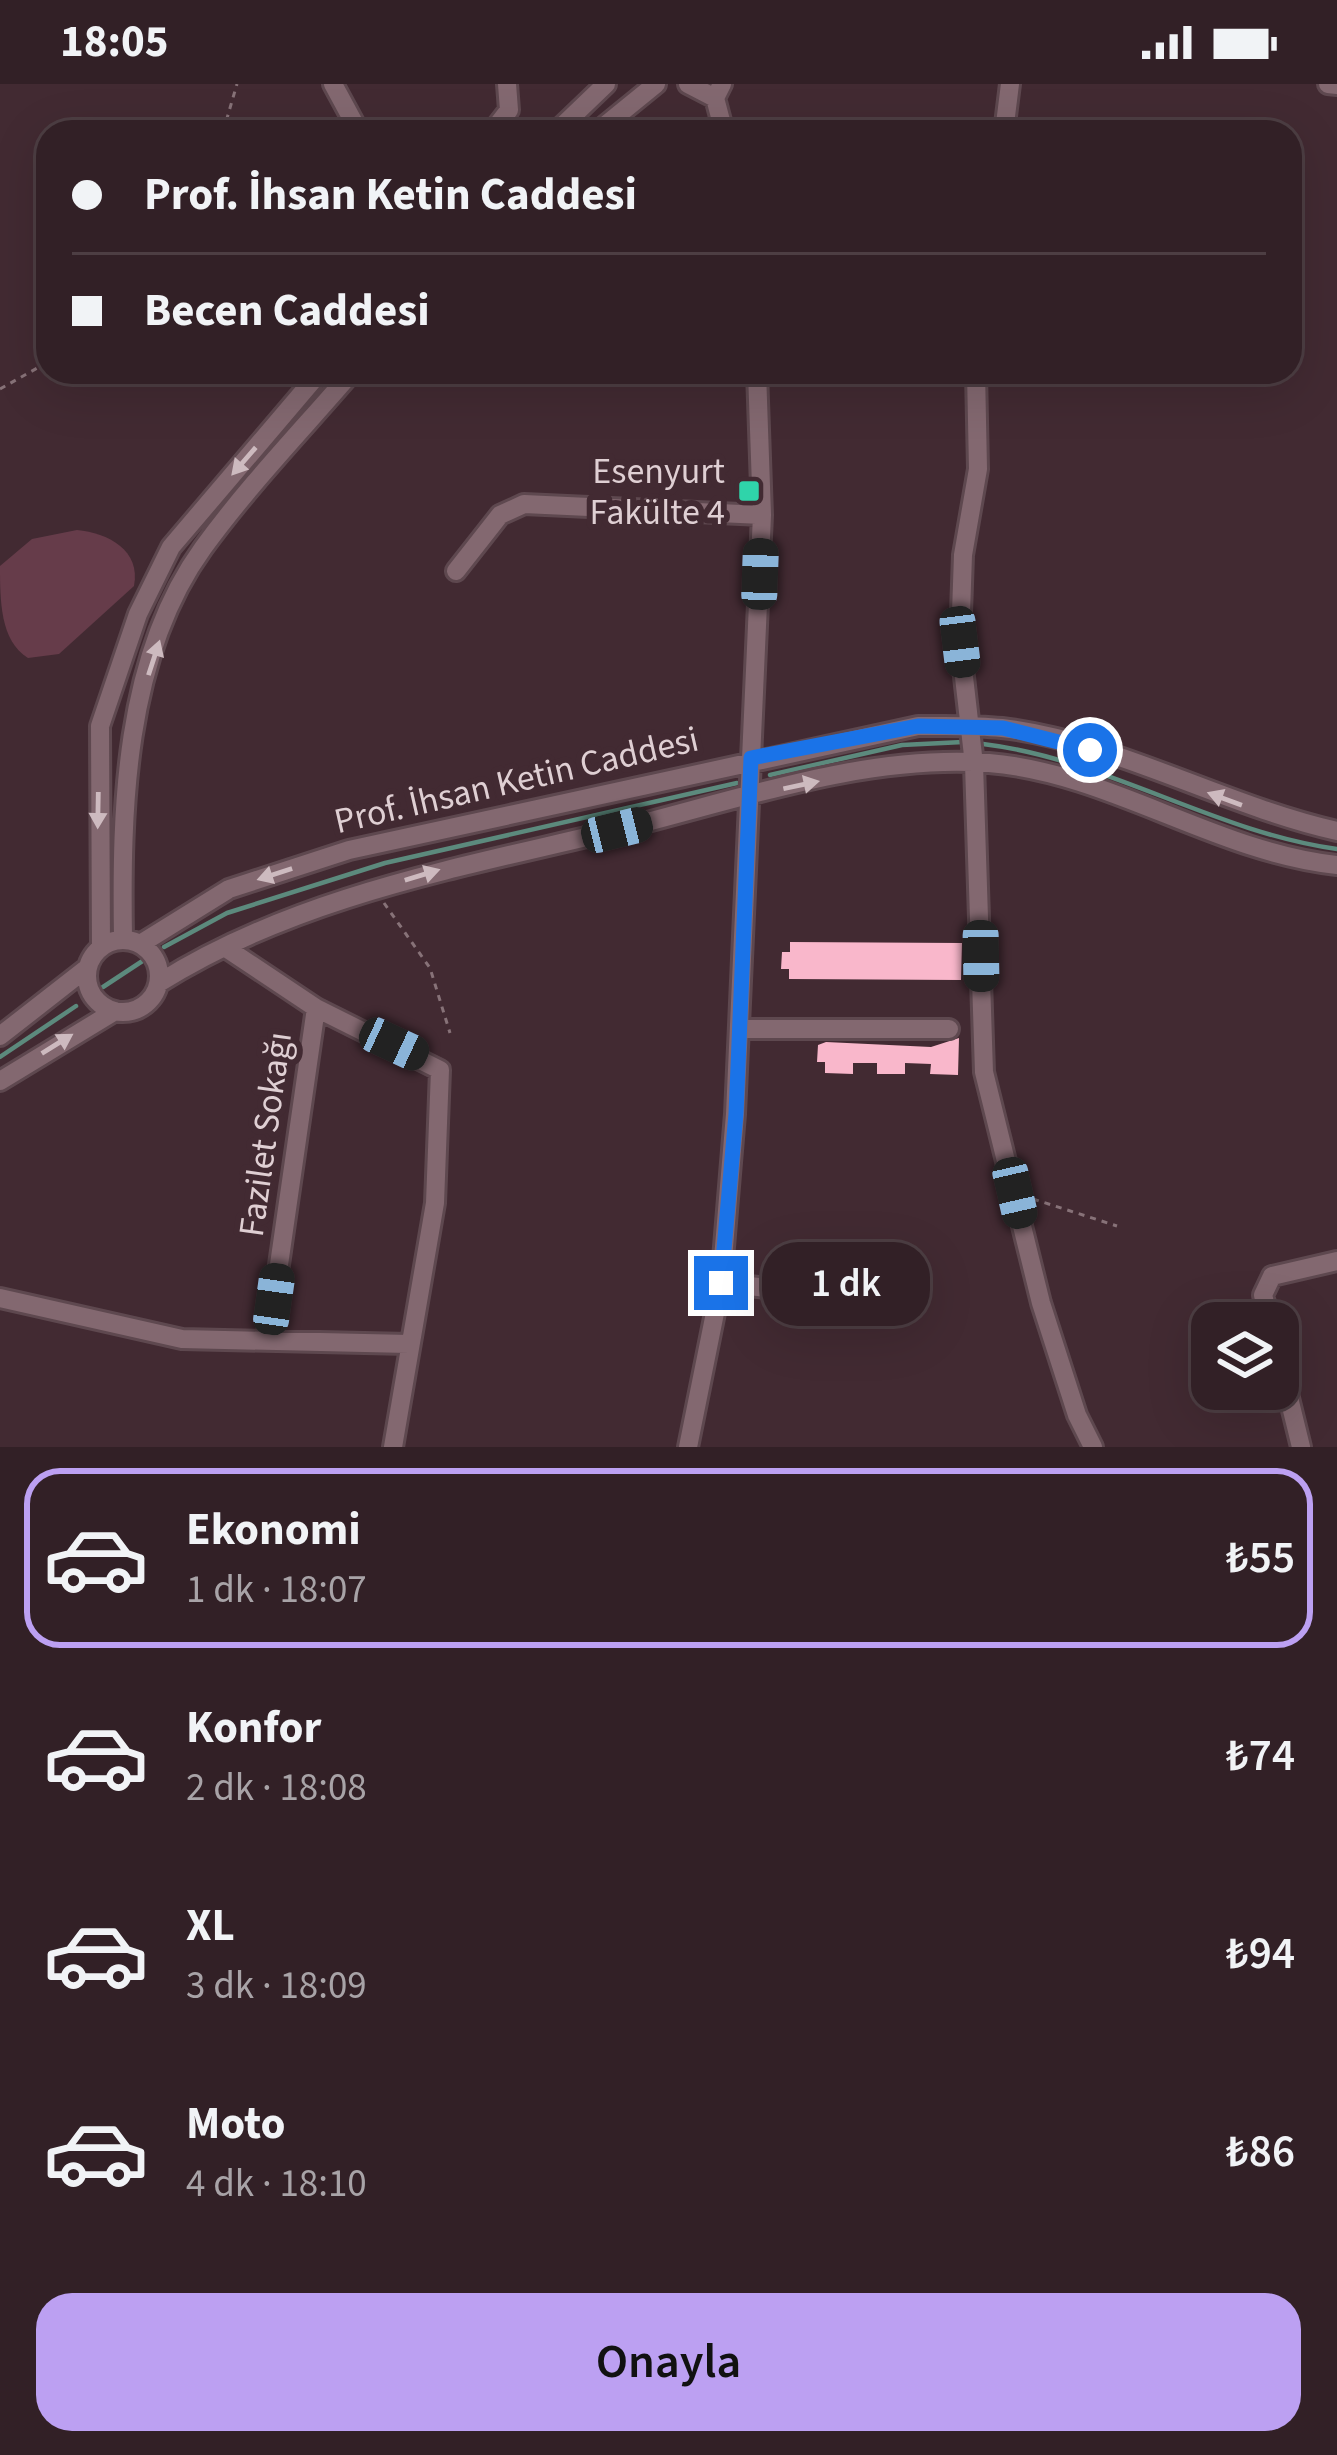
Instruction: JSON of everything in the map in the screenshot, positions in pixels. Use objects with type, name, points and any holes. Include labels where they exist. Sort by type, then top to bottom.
[{"type":"street","points":[[333,84],[352,120]]},
{"type":"street","points":[[501,120],[509,110],[507,84]]},
{"type":"street","points":[[568,120],[606,84]]},
{"type":"street","points":[[612,120],[656,84]]},
{"type":"street","points":[[688,84],[719,91]]},
{"type":"street","points":[[1006,120],[1010,84]]},
{"type":"street","points":[[1328,84],[1337,85]]},
{"type":"street","points":[[0,1036],[87,968],[101,947],[100,726],[138,614],[171,547],[310,384]]},
{"type":"street","points":[[133,941],[121,831],[131,729],[167,618],[201,550],[342,384]]},
{"type":"street","points":[[688,1447],[721,1283],[739,1029],[762,515],[757,384]]},
{"type":"street","points":[[976,384],[978,469],[963,555],[960,642],[974,764],[984,1072],[1040,1303],[1077,1415],[1094,1447]]},
{"type":"street","points":[[456,571],[500,515],[524,504],[762,515]]},
{"type":"street","name":"Prof. İhsan Ketin Caddesi","points":[[133,941],[229,889],[349,850],[751,758],[918,726],[1003,728],[1090,750],[1273,816],[1337,831]]},
{"type":"street","name":"Prof. İhsan Ketin Caddesi","points":[[159,983],[226,948],[428,872],[894,765],[974,764],[1076,780],[1265,851],[1337,865]]},
{"type":"street","points":[[0,1081],[115,1011],[142,1006],[159,983],[152,950],[133,941],[101,947]]},
{"type":"street","points":[[226,948],[316,1008],[433,1062],[441,1075],[435,1204],[393,1447]]},
{"type":"street","points":[[87,968],[92,999],[115,1011]]},
{"type":"street","name":"Fazilet Sokağı","points":[[268,1341],[316,1008]]},
{"type":"street","points":[[739,1029],[949,1029]]},
{"type":"street","points":[[1266,1302],[1272,1276],[1337,1262]]},
{"type":"street","points":[[721,1283],[843,1296]]},
{"type":"street","points":[[0,1298],[182,1339],[409,1344]]},
{"type":"street","points":[[1292,1410],[1301,1447]]},
{"type":"path","points":[[226,120],[237,84]]},
{"type":"path","points":[[0,389],[36,369]]},
{"type":"path","points":[[374,891],[422,953],[450,1033]]},
{"type":"path","points":[[1015,1193],[1117,1226]]},
{"type":"shaded area","points":[[77,530],[120,546],[132,562],[134,586],[59,654],[28,658],[7,630],[0,566],[32,539]]},
{"type":"building","points":[[790,942],[962,943],[961,980],[789,979],[789,969],[781,969],[782,952],[790,952]]},
{"type":"building","points":[[959,1038],[958,1075],[930,1074],[931,1064],[905,1063],[905,1074],[877,1074],[877,1063],[853,1063],[853,1074],[825,1073],[825,1062],[817,1062],[818,1045],[826,1042],[931,1047]]},
{"type":"waterway","points":[[770,775],[902,745],[963,742]]},
{"type":"waterway","points":[[983,744],[1073,764],[1247,828],[1337,849]]},
{"type":"waterway","points":[[164,947],[227,913],[385,863],[737,783]]},
{"type":"waterway","points":[[103,987],[147,958]]},
{"type":"waterway","points":[[0,1057],[76,1006]]},
{"type":"place","name":"Esenyurt Fakülte 4","points":[[749,491]]},
{"type":"route","points":[[721,1283],[736,1114],[751,758],[918,726],[1003,728],[1090,750]]}]
